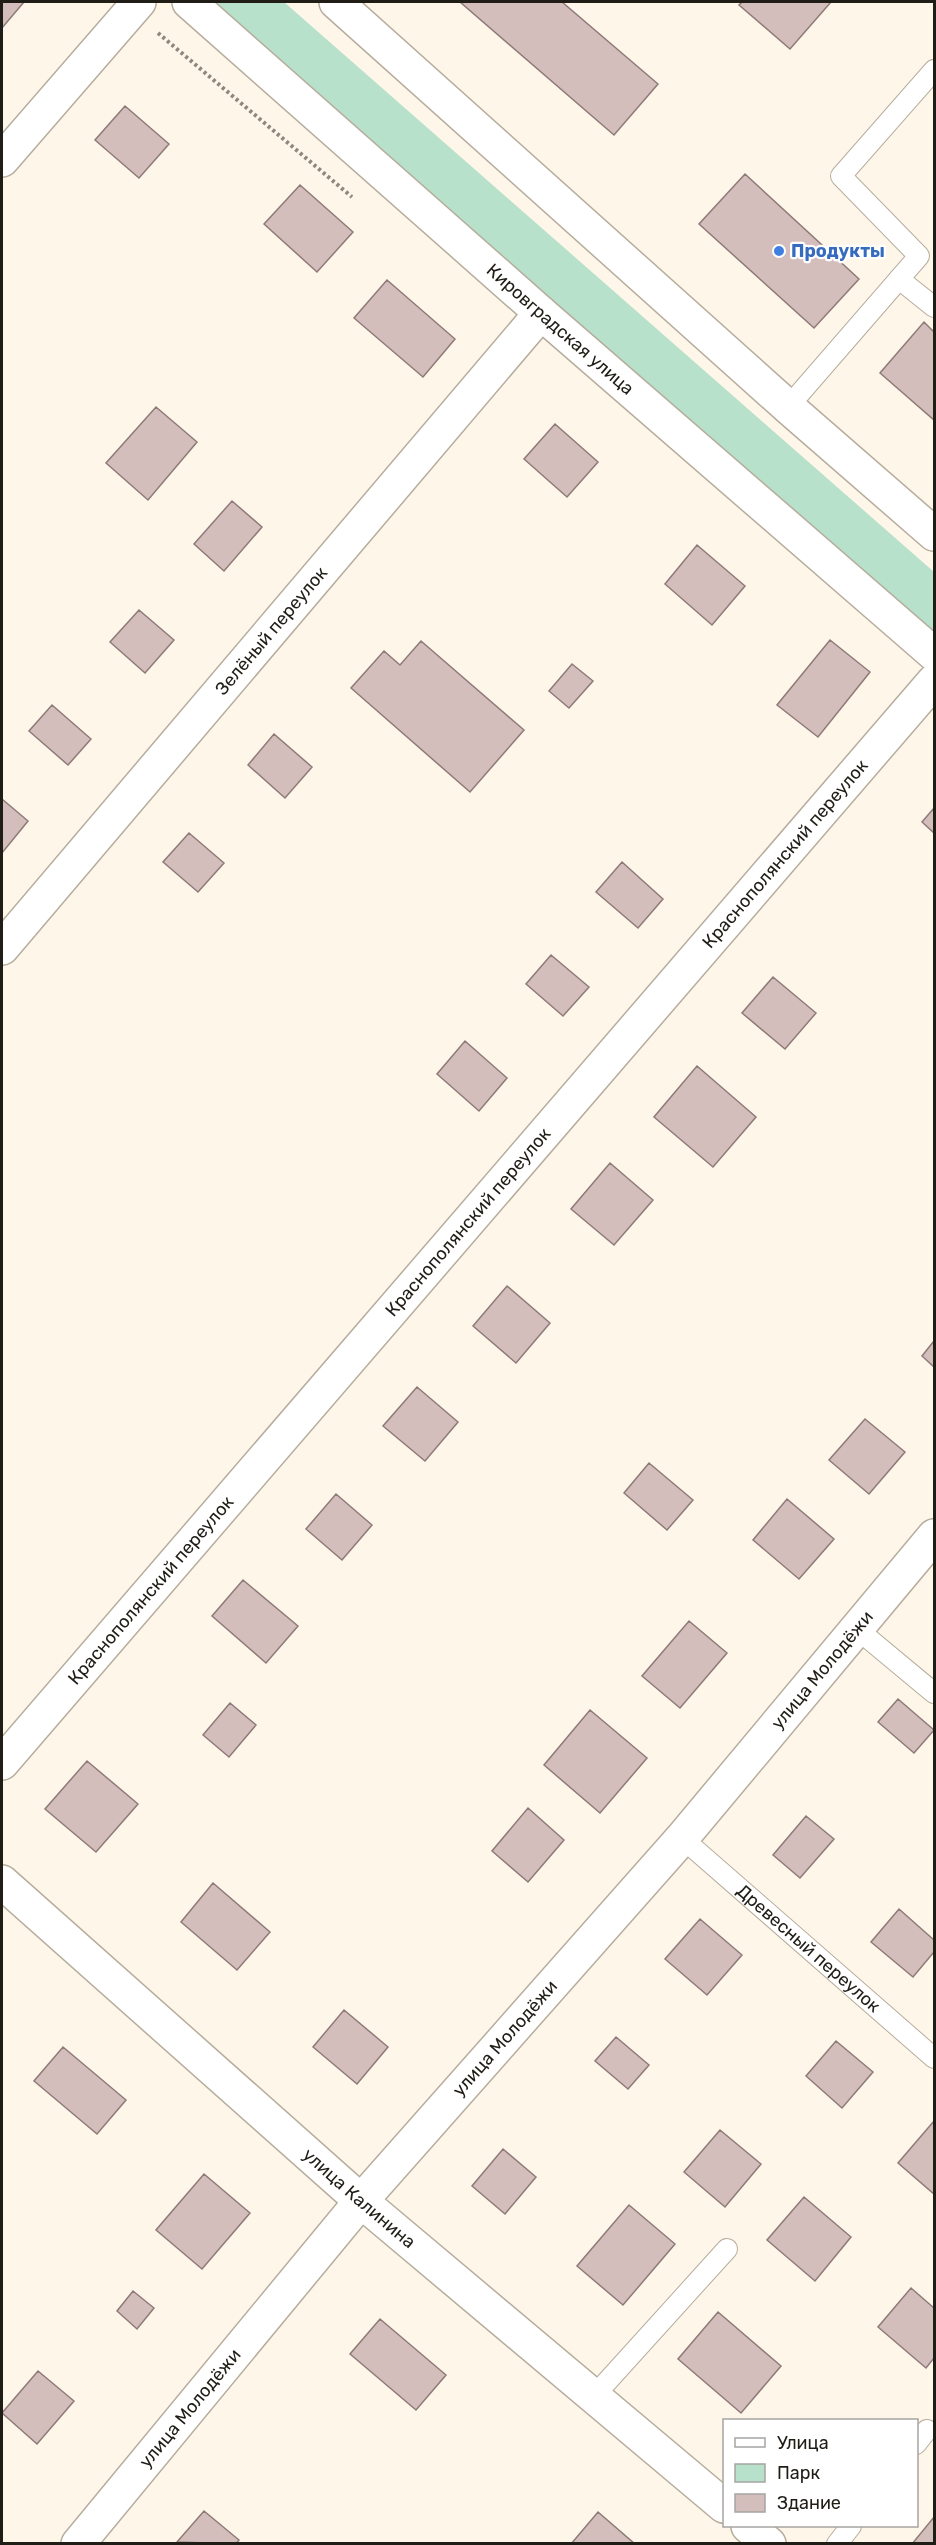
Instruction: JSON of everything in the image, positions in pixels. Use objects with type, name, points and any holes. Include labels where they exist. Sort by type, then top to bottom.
[{"type":"street","points":[[2,160],[139,2]]},
{"type":"street","name":"Кировградская улица","points":[[189,2],[541,314],[934,654]]},
{"type":"street","points":[[336,2],[788,407],[934,534]]},
{"type":"street","name":"Зелёный переулок","points":[[2,948],[541,314]]},
{"type":"street","name":"Краснополянский переулок","points":[[2,1763],[934,681]]},
{"type":"street","name":"улица Молодёжи","points":[[86,2541],[361,2201],[682,1838],[934,1536]]},
{"type":"street","name":"улица Калинина","points":[[2,1882],[361,2201],[723,2505]]},
{"type":"street","points":[[749,2527],[770,2544]]},
{"type":"lane","points":[[788,407],[919,256],[841,176],[934,70]]},
{"type":"lane","points":[[899,279],[934,307]]},
{"type":"lane","points":[[857,1629],[934,1693]]},
{"type":"lane","name":"Древесный переулок","points":[[682,1838],[934,2058]]},
{"type":"lane","points":[[594,2396],[727,2249]]},
{"type":"lane","points":[[837,2544],[850,2527]]},
{"type":"green space","points":[[209,2],[284,2],[934,572],[934,636]]},
{"type":"building","points":[[2,2],[24,2],[2,28]]},
{"type":"building","points":[[460,2],[562,2],[658,84],[614,135]]},
{"type":"building","points":[[742,2],[831,2],[790,49],[739,5]]},
{"type":"building","points":[[125,106],[169,144],[139,178],[95,140]]},
{"type":"building","name":"Продукты","points":[[745,174],[859,279],[814,328],[699,224]]},
{"type":"building","points":[[300,185],[353,232],[317,272],[264,224]]},
{"type":"building","points":[[387,280],[455,339],[423,377],[354,318]]},
{"type":"building","points":[[924,322],[934,332],[934,420],[880,373]]},
{"type":"building","points":[[156,407],[197,442],[148,500],[106,463]]},
{"type":"building","points":[[555,424],[598,462],[567,497],[524,459]]},
{"type":"building","points":[[232,501],[262,527],[224,571],[194,544]]},
{"type":"building","points":[[697,545],[745,586],[712,625],[665,584]]},
{"type":"building","points":[[139,610],[174,640],[145,673],[110,642]]},
{"type":"building","points":[[830,640],[870,672],[818,737],[777,705]]},
{"type":"building","points":[[421,641],[524,730],[470,792],[351,688],[384,651],[400,665]]},
{"type":"building","points":[[572,664],[593,681],[569,708],[549,691]]},
{"type":"building","points":[[52,705],[91,739],[68,765],[29,731]]},
{"type":"building","points":[[274,734],[312,767],[285,798],[248,765]]},
{"type":"building","points":[[2,799],[28,821],[2,853]]},
{"type":"building","points":[[934,808],[934,833],[922,822]]},
{"type":"building","points":[[189,833],[224,863],[198,892],[163,862]]},
{"type":"building","points":[[622,862],[663,899],[638,928],[596,892]]},
{"type":"building","points":[[551,955],[589,987],[563,1016],[526,984]]},
{"type":"building","points":[[773,977],[816,1013],[785,1049],[742,1013]]},
{"type":"building","points":[[465,1041],[507,1078],[479,1111],[437,1074]]},
{"type":"building","points":[[697,1066],[756,1117],[713,1167],[654,1117]]},
{"type":"building","points":[[610,1163],[653,1200],[614,1245],[571,1209]]},
{"type":"building","points":[[507,1286],[550,1323],[516,1363],[473,1326]]},
{"type":"building","points":[[934,1341],[934,1367],[922,1356]]},
{"type":"building","points":[[417,1387],[458,1422],[425,1461],[383,1426]]},
{"type":"building","points":[[865,1419],[905,1452],[869,1494],[829,1460]]},
{"type":"building","points":[[649,1463],[693,1500],[667,1530],[624,1493]]},
{"type":"building","points":[[336,1494],[372,1525],[342,1560],[306,1529]]},
{"type":"building","points":[[787,1499],[834,1539],[799,1579],[753,1540]]},
{"type":"building","points":[[243,1580],[298,1626],[266,1663],[212,1616]]},
{"type":"building","points":[[689,1621],[727,1653],[680,1708],[642,1676]]},
{"type":"building","points":[[898,1699],[934,1730],[914,1753],[878,1722]]},
{"type":"building","points":[[230,1703],[256,1725],[229,1757],[203,1735]]},
{"type":"building","points":[[590,1710],[647,1758],[600,1813],[544,1765]]},
{"type":"building","points":[[87,1761],[138,1804],[96,1852],[45,1809]]},
{"type":"building","points":[[528,1808],[564,1840],[528,1882],[492,1851]]},
{"type":"building","points":[[806,1816],[834,1839],[800,1878],[773,1855]]},
{"type":"building","points":[[213,1883],[270,1932],[237,1970],[181,1922]]},
{"type":"building","points":[[899,1909],[934,1940],[934,1952],[913,1977],[871,1942]]},
{"type":"building","points":[[700,1919],[742,1955],[707,1995],[665,1959]]},
{"type":"building","points":[[344,2010],[388,2047],[357,2084],[313,2047]]},
{"type":"building","points":[[616,2037],[649,2065],[628,2089],[595,2061]]},
{"type":"building","points":[[836,2041],[873,2072],[842,2108],[806,2076]]},
{"type":"building","points":[[63,2047],[126,2100],[97,2134],[34,2081]]},
{"type":"building","points":[[934,2121],[934,2194],[898,2163]]},
{"type":"building","points":[[720,2130],[761,2164],[725,2207],[684,2172]]},
{"type":"building","points":[[503,2149],[536,2177],[505,2214],[472,2186]]},
{"type":"building","points":[[204,2174],[250,2213],[202,2269],[156,2230]]},
{"type":"building","points":[[804,2197],[851,2237],[815,2281],[767,2240]]},
{"type":"building","points":[[629,2205],[675,2244],[623,2305],[577,2266]]},
{"type":"building","points":[[911,2288],[934,2308],[934,2358],[926,2368],[878,2327]]},
{"type":"building","points":[[133,2291],[154,2308],[137,2329],[117,2311]]},
{"type":"building","points":[[718,2312],[781,2366],[741,2413],[678,2359]]},
{"type":"building","points":[[380,2319],[446,2375],[416,2410],[350,2354]]},
{"type":"building","points":[[38,2371],[74,2401],[37,2444],[2,2413]]},
{"type":"building","points":[[204,2511],[239,2540],[236,2544],[177,2542]]},
{"type":"building","points":[[598,2512],[635,2544],[571,2544]]},
{"type":"building","points":[[934,2517],[934,2544],[912,2544]]},
{"type":"place","name":"Продукты","points":[[779,251]]}]
